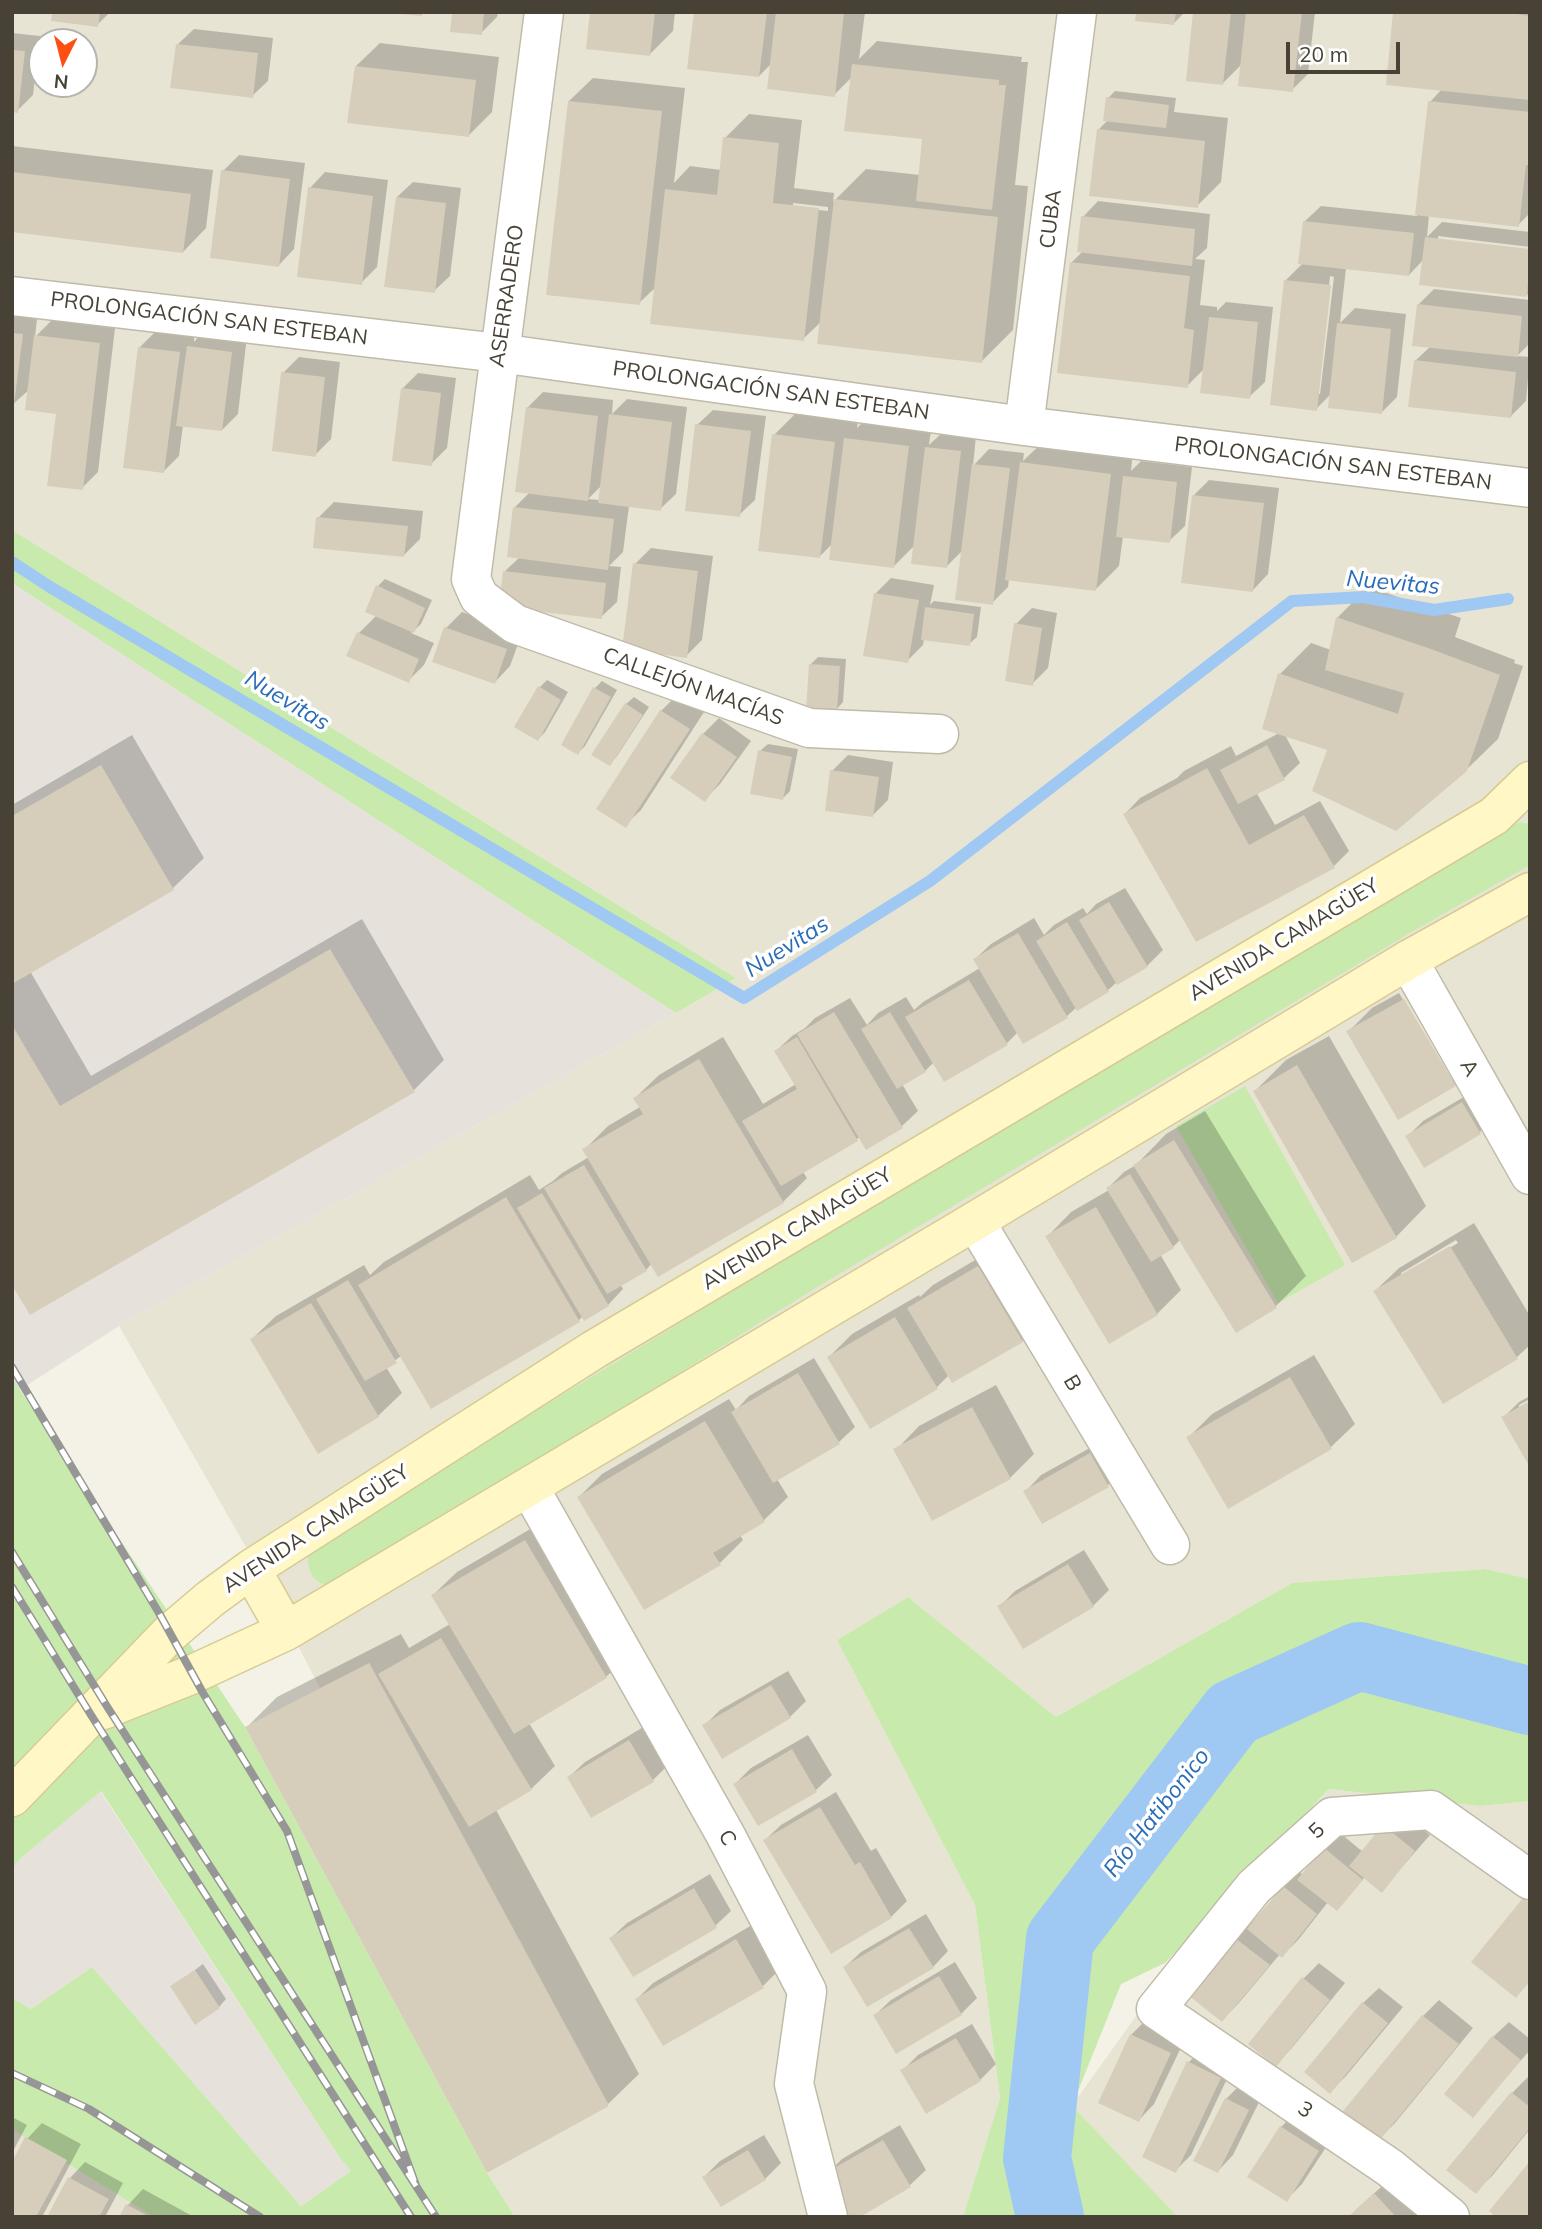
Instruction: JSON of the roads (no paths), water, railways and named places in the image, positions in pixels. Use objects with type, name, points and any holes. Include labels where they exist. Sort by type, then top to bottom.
[{"type":"main road","name":"AVENIDA CAMAGÜEY","points":[[12,1797],[170,1633],[251,1569],[595,1349],[1494,816],[1530,781]]},
{"type":"main road","name":"AVENIDA CAMAGÜEY","points":[[91,1716],[193,1674],[286,1631],[1408,960],[1530,892]]},
{"type":"main road","points":[[251,1569],[286,1631]]},
{"type":"street","name":"ASERRADERO","points":[[471,579],[544,12]]},
{"type":"street","name":"CUBA","points":[[1024,426],[1077,12]]},
{"type":"street","name":"PROLONGACIÓN SAN ESTEBAN","points":[[12,296],[499,354],[1024,426],[1530,488]]},
{"type":"street","name":"CALLEJÓN MACÍAS","points":[[471,579],[479,597],[515,624],[809,728],[939,734]]},
{"type":"street","name":"A","points":[[1408,960],[1530,1174]]},
{"type":"street","name":"B","points":[[975,1221],[1170,1545]]},
{"type":"street","name":"C","points":[[529,1487],[725,1834],[807,1991],[794,2084],[828,2217]]},
{"type":"street","name":"5","points":[[1156,2009],[1254,1887],[1332,1817],[1431,1810],[1530,1880]]},
{"type":"street","name":"3","points":[[1156,2009],[1390,2168],[1450,2217]]},
{"type":"waterway","name":"Nuevitas","points":[[12,562],[744,998],[930,881],[1292,601],[1363,597],[1434,610],[1508,599]]},
{"type":"waterway","name":"Río Hatibonico","points":[[1050,2217],[1037,2158],[1060,1939],[1233,1713],[1359,1656],[1530,1701]]},
{"type":"railway","points":[[12,1367],[287,1831],[417,2188]]},
{"type":"railway","points":[[12,1552],[108,1708],[436,2217]]},
{"type":"railway","points":[[12,1587],[411,2217]]},
{"type":"railway","points":[[12,2073],[89,2109],[260,2217]]}]
